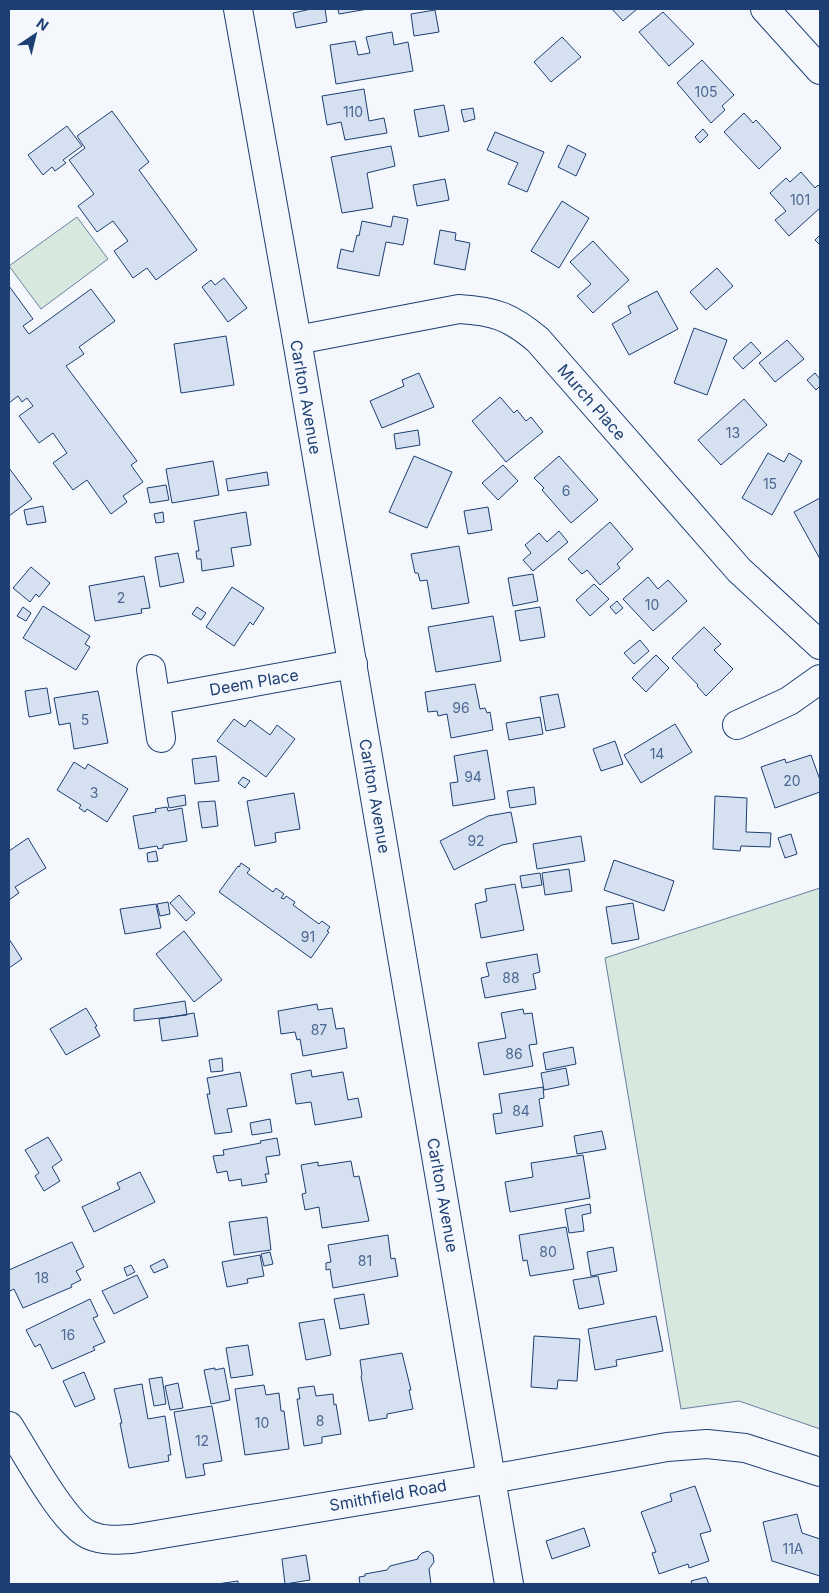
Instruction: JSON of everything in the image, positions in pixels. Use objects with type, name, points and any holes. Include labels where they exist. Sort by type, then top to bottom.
[{"type":"main road","name":"Carlton Avenue","points":[[238,9],[297,340],[509,1584]]},
{"type":"main road","points":[[765,9],[820,70]]},
{"type":"main road","name":"Murch Place","points":[[297,340],[459,309],[481,310],[504,316],[522,326],[538,340],[739,570],[820,645]]},
{"type":"main road","name":"Deem Place","points":[[156,700],[352,664]]},
{"type":"main road","points":[[151,669],[161,738]]},
{"type":"main road","points":[[737,725],[789,701],[820,679]]},
{"type":"main road","name":"Smithfield Road","points":[[9,1426],[59,1506],[78,1528],[88,1535],[101,1539],[132,1539],[491,1479],[667,1447],[707,1444],[745,1448],[820,1472]]},
{"type":"shaded area","points":[[77,217],[108,259],[41,309],[9,266]]},
{"type":"shaded area","points":[[820,888],[820,1429],[739,1401],[681,1409],[605,958]]},
{"type":"building","points":[[311,9],[325,9],[327,22],[296,28],[293,13]]},
{"type":"building","points":[[338,9],[368,9],[339,14]]},
{"type":"building","points":[[612,9],[637,9],[623,21]]},
{"type":"building","points":[[435,10],[439,32],[414,36],[411,14]]},
{"type":"building","points":[[663,12],[694,44],[669,66],[639,32]]},
{"type":"building","points":[[392,32],[394,45],[408,42],[413,71],[336,84],[330,45],[355,41],[358,55],[370,53],[366,37]]},
{"type":"building","points":[[562,37],[581,57],[551,82],[534,62]]},
{"type":"building","points":[[702,60],[734,95],[722,106],[725,110],[711,123],[677,83]]},
{"type":"building","points":[[364,89],[369,121],[384,118],[387,133],[345,140],[341,122],[327,125],[322,96]]},
{"type":"building","points":[[444,105],[449,131],[419,137],[414,110]]},
{"type":"building","points":[[473,108],[475,119],[464,122],[461,110]]},
{"type":"building","points":[[112,111],[149,162],[139,170],[197,250],[156,280],[147,268],[133,278],[114,251],[128,241],[113,221],[97,232],[78,206],[94,194],[69,160],[85,148],[77,136]]},
{"type":"building","points":[[744,113],[753,123],[756,120],[781,148],[759,169],[724,132]]},
{"type":"building","points":[[67,126],[82,146],[63,160],[66,163],[55,171],[52,167],[43,175],[28,155]]},
{"type":"building","points":[[703,129],[708,135],[700,143],[695,137]]},
{"type":"building","points":[[495,132],[544,152],[527,192],[508,184],[518,163],[487,150]]},
{"type":"building","points":[[568,145],[586,154],[576,176],[558,167]]},
{"type":"building","points":[[391,146],[395,166],[367,173],[373,208],[342,213],[331,157]]},
{"type":"building","points":[[801,172],[815,188],[818,185],[820,187],[820,208],[789,236],[775,220],[786,211],[770,193],[786,178],[790,182]]},
{"type":"building","points":[[445,179],[449,200],[417,206],[413,185]]},
{"type":"building","points":[[562,201],[589,218],[559,268],[531,251]]},
{"type":"building","points":[[393,216],[408,219],[403,245],[386,242],[379,276],[337,268],[341,249],[353,252],[362,221],[391,227]]},
{"type":"building","points":[[440,230],[456,233],[455,240],[470,243],[465,270],[434,264]]},
{"type":"building","points":[[820,235],[820,245],[815,240]]},
{"type":"building","points":[[593,241],[629,280],[593,313],[577,296],[591,284],[570,262]]},
{"type":"building","points":[[717,268],[733,286],[706,310],[690,292]]},
{"type":"building","points":[[224,278],[247,308],[228,322],[202,287],[211,280],[215,285]]},
{"type":"building","points":[[9,286],[33,319],[23,326],[29,334],[91,289],[115,321],[79,347],[84,354],[66,366],[137,461],[131,465],[143,482],[123,496],[127,502],[111,514],[87,480],[73,490],[53,463],[67,453],[53,433],[39,443],[19,416],[33,406],[27,398],[22,402],[18,396],[9,403]]},
{"type":"building","points":[[657,291],[678,329],[629,355],[612,324],[631,313],[628,306]]},
{"type":"building","points":[[694,328],[727,340],[707,395],[674,383]]},
{"type":"building","points":[[226,336],[234,385],[181,393],[174,344]]},
{"type":"building","points":[[787,340],[804,359],[775,382],[759,363]]},
{"type":"building","points":[[751,342],[761,353],[743,369],[733,358]]},
{"type":"building","points":[[419,373],[434,407],[382,428],[370,401],[404,386],[402,380]]},
{"type":"building","points":[[815,373],[820,379],[820,386],[816,390],[807,380]]},
{"type":"building","points":[[500,397],[514,413],[517,410],[526,421],[531,417],[543,432],[506,462],[472,421]]},
{"type":"building","points":[[744,399],[767,425],[721,465],[698,440]]},
{"type":"building","points":[[418,430],[420,445],[396,449],[394,434]]},
{"type":"building","points":[[768,453],[784,462],[789,453],[802,461],[772,515],[742,498]]},
{"type":"building","points":[[414,456],[452,472],[427,528],[389,512]]},
{"type":"building","points":[[559,456],[598,500],[571,523],[534,478]]},
{"type":"building","points":[[213,461],[219,495],[172,503],[166,469]]},
{"type":"building","points":[[503,465],[518,481],[498,500],[482,483]]},
{"type":"building","points":[[9,468],[32,499],[9,516]]},
{"type":"building","points":[[267,472],[269,485],[228,491],[226,479]]},
{"type":"building","points":[[166,485],[169,500],[150,503],[147,488]]},
{"type":"building","points":[[820,498],[820,559],[794,512]]},
{"type":"building","points":[[43,506],[46,522],[27,525],[24,510]]},
{"type":"building","points":[[488,507],[492,530],[468,534],[464,511]]},
{"type":"building","points":[[163,512],[164,522],[156,523],[154,514]]},
{"type":"building","points":[[246,512],[251,545],[231,548],[234,566],[202,571],[201,559],[197,559],[196,551],[199,551],[194,521]]},
{"type":"building","points":[[610,522],[633,549],[617,564],[620,568],[600,585],[587,570],[582,574],[568,559]]},
{"type":"building","points":[[559,531],[568,542],[533,571],[523,560],[531,553],[525,545],[539,533],[547,542]]},
{"type":"building","points":[[459,546],[469,603],[432,609],[427,580],[420,581],[418,573],[415,573],[411,554]]},
{"type":"building","points":[[178,553],[184,582],[160,587],[155,557]]},
{"type":"building","points":[[31,567],[50,583],[39,597],[36,594],[30,602],[13,588]]},
{"type":"building","points":[[533,574],[538,601],[513,606],[508,578]]},
{"type":"building","points":[[144,576],[150,608],[141,609],[142,613],[95,621],[89,586]]},
{"type":"building","points":[[648,577],[658,589],[668,580],[687,601],[653,631],[623,599]]},
{"type":"building","points":[[594,584],[609,599],[590,616],[576,600]]},
{"type":"building","points":[[232,587],[264,608],[253,625],[250,622],[234,646],[206,627]]},
{"type":"building","points":[[617,601],[623,608],[616,614],[610,607]]},
{"type":"building","points":[[43,606],[90,636],[85,644],[90,647],[76,670],[23,638]]},
{"type":"building","points":[[23,607],[31,613],[26,621],[17,616]]},
{"type":"building","points":[[197,607],[206,613],[201,620],[192,614]]},
{"type":"building","points":[[540,607],[545,637],[520,641],[515,611]]},
{"type":"building","points":[[493,616],[501,661],[436,672],[428,627]]},
{"type":"building","points":[[704,627],[721,644],[714,650],[733,669],[706,696],[672,658]]},
{"type":"building","points":[[640,640],[649,651],[634,664],[624,653]]},
{"type":"building","points":[[656,655],[669,668],[646,692],[632,678]]},
{"type":"building","points":[[475,684],[480,709],[485,708],[487,713],[490,712],[493,730],[451,738],[447,714],[438,716],[437,711],[428,712],[425,692]]},
{"type":"building","points":[[47,688],[51,713],[29,717],[25,691]]},
{"type":"building","points":[[98,691],[108,743],[74,749],[70,723],[59,725],[54,698]]},
{"type":"building","points":[[558,694],[565,727],[546,731],[540,697]]},
{"type":"building","points":[[540,717],[543,734],[509,740],[506,723]]},
{"type":"building","points":[[234,719],[245,727],[250,720],[270,735],[277,725],[295,739],[266,777],[217,741]]},
{"type":"building","points":[[675,724],[692,752],[641,783],[624,755]]},
{"type":"building","points":[[615,741],[623,764],[601,771],[593,749]]},
{"type":"building","points":[[487,750],[495,799],[453,806],[450,783],[458,782],[454,756]]},
{"type":"building","points":[[811,755],[820,780],[820,792],[775,808],[761,767],[785,759],[786,763]]},
{"type":"building","points":[[216,756],[219,781],[195,784],[192,759]]},
{"type":"building","points":[[74,762],[85,769],[88,764],[128,789],[107,822],[87,809],[85,812],[79,808],[81,805],[57,790]]},
{"type":"building","points":[[243,777],[250,781],[245,788],[238,783]]},
{"type":"building","points":[[534,787],[536,804],[510,808],[507,791]]},
{"type":"building","points":[[294,793],[300,829],[275,833],[276,842],[255,846],[247,801]]},
{"type":"building","points":[[185,795],[186,805],[169,808],[167,798]]},
{"type":"building","points":[[715,796],[747,798],[746,832],[771,833],[770,847],[741,846],[740,851],[713,849]]},
{"type":"building","points":[[215,801],[218,826],[202,828],[198,802]]},
{"type":"building","points":[[167,807],[168,811],[182,808],[187,841],[163,845],[163,848],[158,849],[157,846],[139,849],[133,816],[156,812],[155,809]]},
{"type":"building","points":[[511,812],[517,842],[502,845],[454,870],[440,841],[488,816]]},
{"type":"building","points":[[791,834],[797,854],[785,858],[778,838]]},
{"type":"building","points":[[581,836],[585,861],[537,869],[533,844]]},
{"type":"building","points":[[28,838],[46,868],[15,887],[19,893],[9,900],[9,851]]},
{"type":"building","points":[[156,851],[158,861],[148,862],[147,853]]},
{"type":"building","points":[[614,860],[674,881],[664,911],[604,890]]},
{"type":"building","points":[[241,863],[250,869],[247,873],[273,892],[276,888],[284,894],[281,898],[284,899],[286,896],[295,902],[293,905],[319,924],[322,921],[330,927],[327,931],[329,932],[311,958],[219,892]]},
{"type":"building","points":[[569,869],[572,891],[545,895],[542,873]]},
{"type":"building","points":[[540,873],[542,885],[522,888],[520,876]]},
{"type":"building","points":[[515,884],[524,930],[481,938],[475,904],[487,901],[485,889]]},
{"type":"building","points":[[179,895],[195,913],[186,921],[170,903]]},
{"type":"building","points":[[168,902],[170,914],[160,916],[157,904]]},
{"type":"building","points":[[633,903],[639,939],[612,944],[606,907]]},
{"type":"building","points":[[156,904],[161,928],[125,934],[120,909]]},
{"type":"building","points":[[184,931],[222,980],[194,1002],[156,954]]},
{"type":"building","points":[[9,939],[22,959],[9,968]]},
{"type":"building","points":[[537,954],[540,972],[533,974],[536,989],[485,998],[481,978],[489,976],[486,963]]},
{"type":"building","points":[[185,1001],[187,1015],[134,1021],[134,1009]]},
{"type":"building","points":[[317,1004],[318,1010],[332,1008],[336,1029],[344,1028],[347,1048],[303,1056],[300,1039],[297,1040],[295,1032],[281,1034],[278,1011]]},
{"type":"building","points":[[86,1008],[97,1026],[95,1027],[100,1036],[66,1055],[50,1029]]},
{"type":"building","points":[[523,1009],[524,1014],[532,1013],[537,1044],[529,1045],[533,1066],[484,1075],[478,1043],[506,1038],[501,1013]]},
{"type":"building","points":[[194,1013],[198,1036],[162,1041],[159,1019]]},
{"type":"building","points":[[573,1047],[576,1064],[546,1070],[543,1053]]},
{"type":"building","points":[[222,1058],[223,1071],[211,1072],[209,1060]]},
{"type":"building","points":[[566,1068],[569,1085],[544,1090],[541,1073]]},
{"type":"building","points":[[311,1070],[312,1077],[343,1072],[348,1100],[358,1098],[362,1117],[315,1125],[311,1102],[296,1104],[291,1074]]},
{"type":"building","points":[[240,1072],[247,1106],[227,1109],[232,1132],[215,1134],[207,1094],[210,1094],[207,1078]]},
{"type":"building","points":[[543,1087],[544,1098],[539,1099],[543,1126],[496,1134],[493,1114],[502,1113],[499,1094]]},
{"type":"building","points":[[270,1119],[272,1132],[252,1135],[250,1123]]},
{"type":"building","points":[[602,1131],[606,1149],[577,1154],[574,1136]]},
{"type":"building","points":[[48,1137],[62,1160],[52,1167],[60,1181],[44,1191],[35,1176],[39,1173],[25,1150]]},
{"type":"building","points":[[277,1138],[280,1155],[266,1157],[269,1174],[265,1174],[267,1182],[242,1186],[241,1179],[229,1181],[227,1171],[217,1173],[213,1156],[224,1155],[223,1150]]},
{"type":"building","points":[[583,1155],[590,1198],[510,1212],[505,1182],[533,1177],[531,1163]]},
{"type":"building","points":[[351,1161],[354,1177],[359,1176],[369,1221],[322,1228],[319,1207],[305,1210],[302,1194],[306,1193],[301,1165],[318,1162],[318,1166]]},
{"type":"building","points":[[140,1172],[155,1202],[94,1232],[82,1207],[120,1189],[117,1183]]},
{"type":"building","points":[[590,1204],[591,1213],[582,1215],[584,1231],[569,1233],[565,1209]]},
{"type":"building","points":[[267,1217],[271,1250],[234,1255],[229,1222]]},
{"type":"building","points":[[566,1227],[574,1269],[530,1276],[527,1260],[523,1261],[519,1235]]},
{"type":"building","points":[[388,1235],[391,1259],[395,1258],[398,1276],[333,1288],[330,1269],[326,1270],[326,1263],[331,1262],[328,1245]]},
{"type":"building","points":[[72,1242],[84,1267],[76,1271],[81,1280],[71,1285],[72,1287],[23,1308],[14,1289],[10,1291],[9,1289],[9,1270]]},
{"type":"building","points":[[613,1247],[617,1271],[591,1276],[587,1252]]},
{"type":"building","points":[[270,1252],[273,1264],[264,1266],[261,1254]]},
{"type":"building","points":[[260,1255],[264,1276],[247,1279],[248,1283],[227,1287],[222,1262]]},
{"type":"building","points":[[164,1259],[168,1267],[154,1273],[150,1266]]},
{"type":"building","points":[[131,1265],[135,1272],[127,1276],[124,1268]]},
{"type":"building","points":[[137,1275],[148,1297],[114,1314],[102,1291]]},
{"type":"building","points":[[598,1276],[604,1304],[579,1309],[573,1280]]},
{"type":"building","points":[[364,1294],[369,1324],[340,1329],[334,1299]]},
{"type":"building","points":[[90,1299],[98,1316],[93,1318],[105,1342],[93,1347],[95,1350],[52,1369],[40,1344],[35,1347],[26,1330]]},
{"type":"building","points":[[656,1316],[663,1351],[616,1360],[617,1366],[595,1370],[588,1329]]},
{"type":"building","points":[[324,1319],[331,1355],[306,1360],[299,1323]]},
{"type":"building","points":[[534,1336],[580,1339],[577,1381],[558,1380],[557,1389],[531,1387]]},
{"type":"building","points":[[248,1345],[253,1375],[231,1378],[226,1348]]},
{"type":"building","points":[[402,1353],[411,1390],[409,1390],[413,1409],[387,1414],[387,1418],[369,1421],[360,1360]]},
{"type":"building","points":[[215,1368],[215,1370],[224,1368],[230,1400],[211,1404],[204,1370]]},
{"type":"building","points":[[84,1372],[95,1399],[75,1407],[63,1381]]},
{"type":"building","points":[[162,1377],[166,1404],[154,1406],[149,1379]]},
{"type":"building","points":[[178,1383],[183,1408],[170,1410],[165,1386]]},
{"type":"building","points":[[142,1384],[148,1419],[165,1416],[171,1455],[168,1455],[169,1461],[129,1468],[120,1423],[122,1423],[114,1389]]},
{"type":"building","points":[[264,1385],[266,1395],[279,1393],[281,1411],[284,1411],[289,1449],[245,1455],[235,1389]]},
{"type":"building","points":[[314,1386],[316,1396],[333,1394],[341,1434],[322,1437],[322,1443],[304,1446],[297,1399],[300,1399],[298,1388]]},
{"type":"building","points":[[212,1406],[222,1461],[203,1464],[205,1475],[186,1478],[174,1412]]},
{"type":"building","points":[[695,1486],[711,1531],[700,1534],[709,1561],[689,1568],[688,1564],[659,1574],[652,1553],[656,1552],[641,1512],[672,1501],[670,1494]]},
{"type":"building","points":[[797,1514],[802,1533],[820,1539],[820,1576],[772,1561],[763,1522]]},
{"type":"building","points":[[584,1528],[590,1546],[552,1559],[546,1541]]},
{"type":"building","points":[[428,1551],[433,1555],[434,1562],[429,1569],[431,1584],[360,1584],[359,1577],[365,1576],[365,1574],[387,1570],[390,1566],[418,1559],[422,1553]]},
{"type":"building","points":[[306,1555],[310,1580],[285,1584],[282,1559]]},
{"type":"building","points":[[706,1577],[709,1584],[692,1584],[691,1581]]},
{"type":"building","points":[[238,1581],[238,1584],[217,1584]]}]
